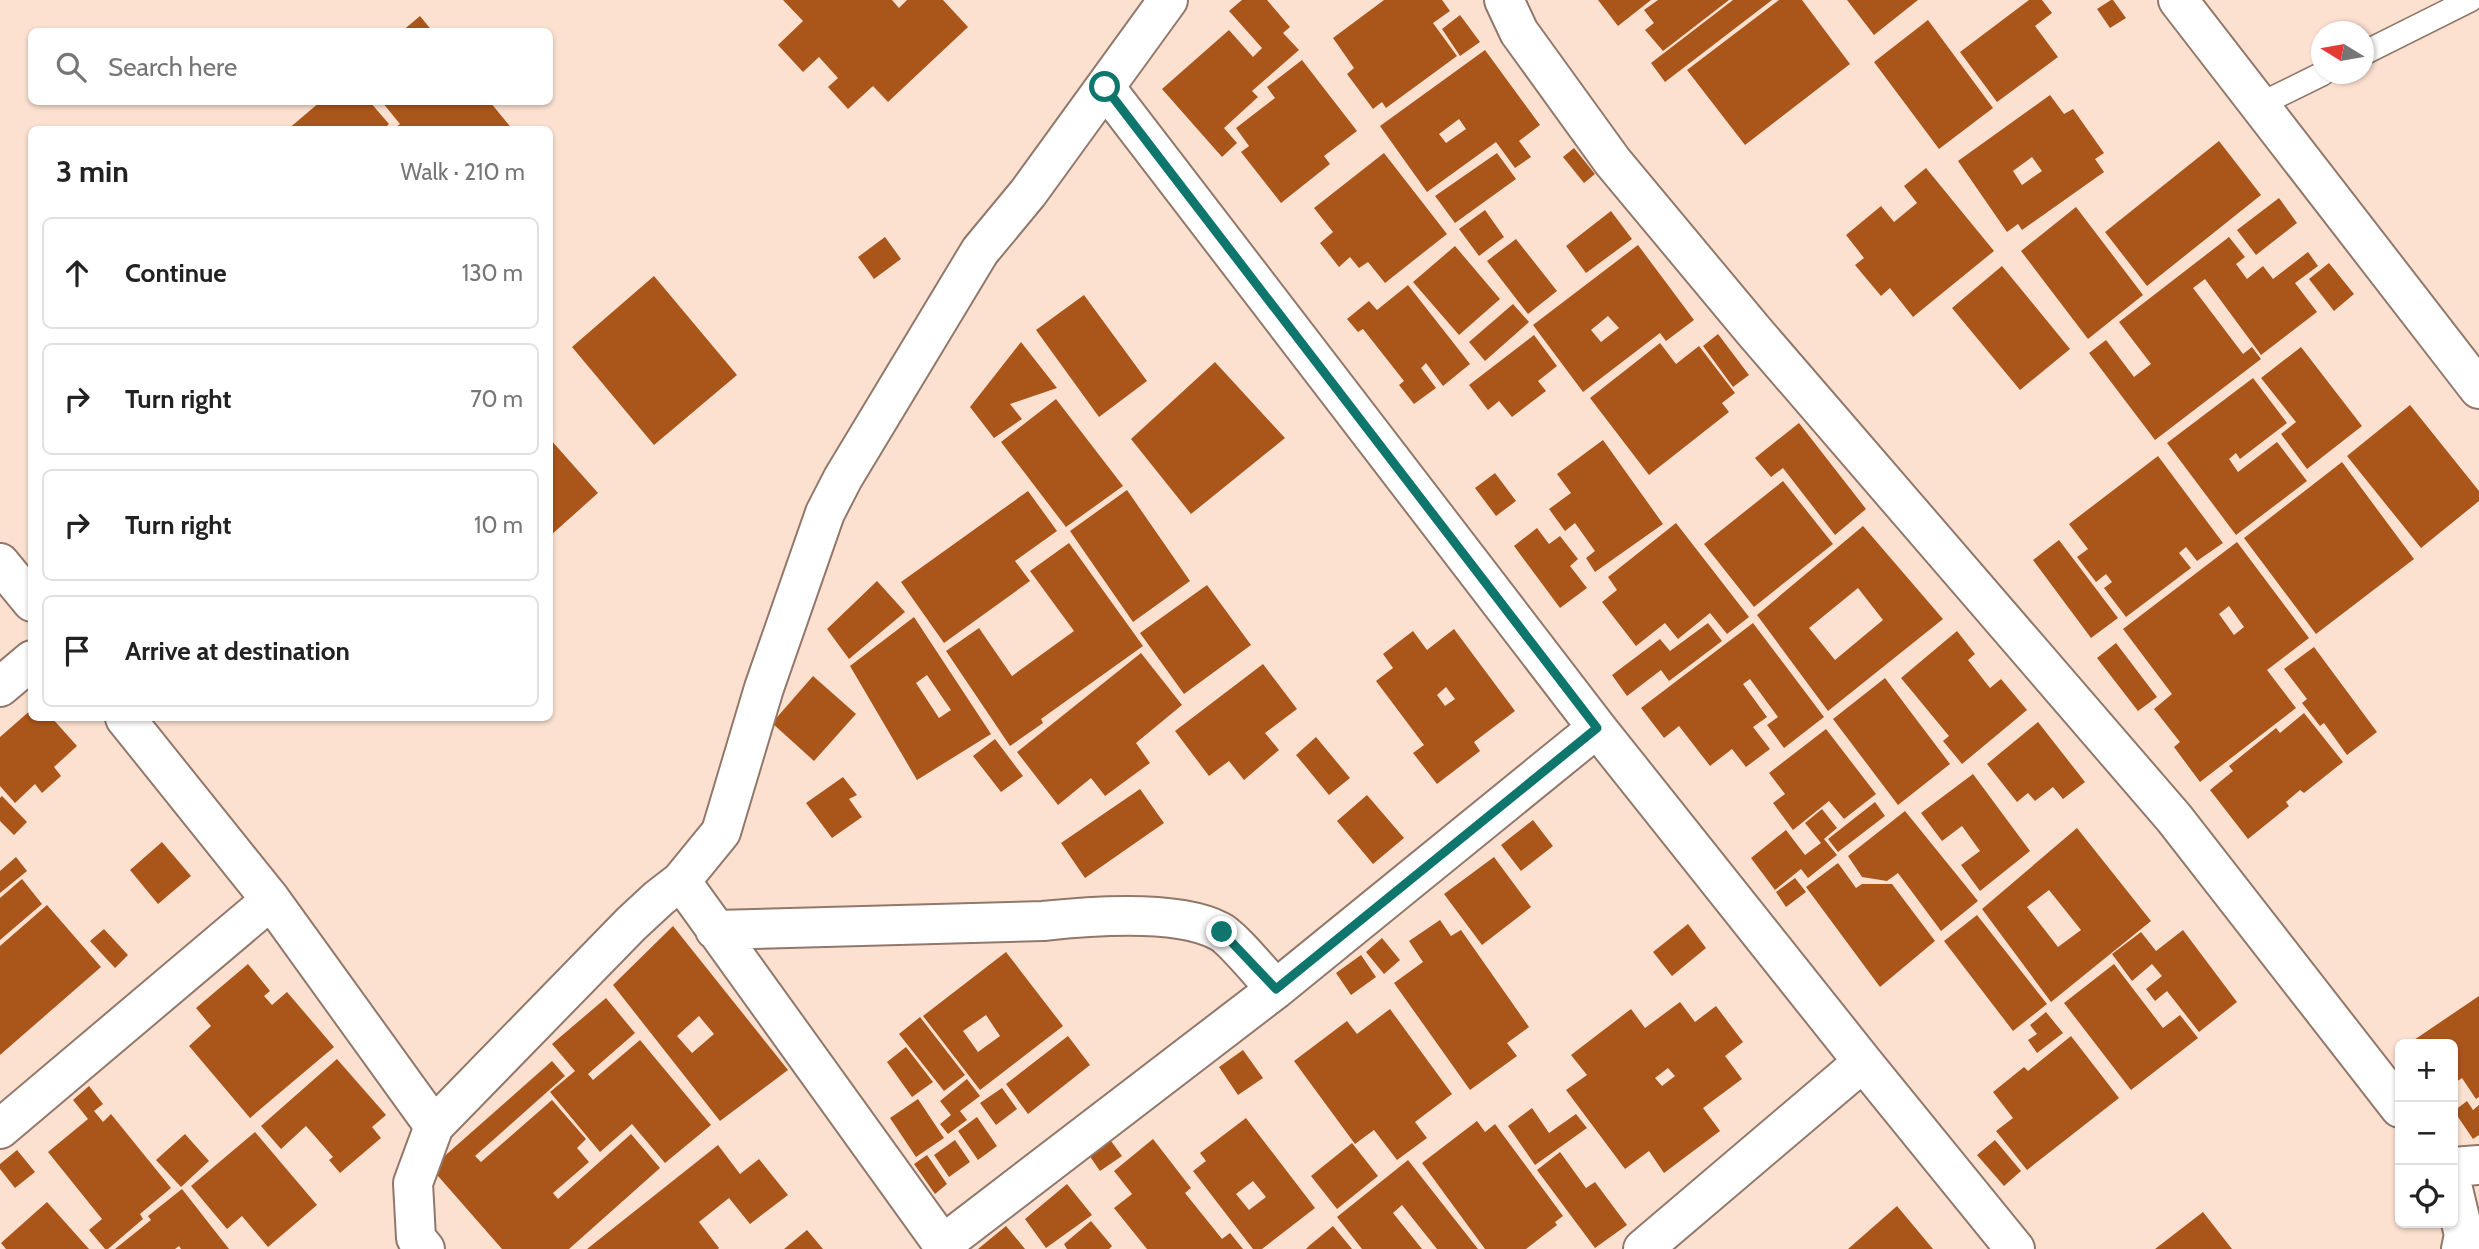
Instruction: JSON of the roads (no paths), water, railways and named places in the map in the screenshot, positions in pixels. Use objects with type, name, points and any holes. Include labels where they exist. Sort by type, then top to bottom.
[{"type":"street","points":[[414,1245],[412,1183],[434,1126],[631,924],[681,881],[721,832],[764,688],[825,513],[843,478],[980,251],[1028,193],[1168,0]]},
{"type":"street","points":[[1504,0],[1519,32],[1613,162],[1762,340],[2174,818],[2395,1102]]},
{"type":"street","points":[[2178,0],[2479,389]]},
{"type":"street","points":[[1105,87],[1597,728],[2015,1249]]},
{"type":"street","points":[[0,563],[28,597]]},
{"type":"street","points":[[0,687],[28,663]]},
{"type":"street","points":[[127,721],[271,900],[434,1126]]},
{"type":"street","points":[[681,881],[944,1247],[1276,989],[1597,728]]},
{"type":"street","points":[[0,1129],[271,900]]},
{"type":"street","points":[[715,930],[1043,921],[1092,915],[1191,920],[1222,932],[1276,989]]},
{"type":"street","points":[[1643,1249],[1863,1062]]},
{"type":"street","points":[[2458,1167],[2479,1165]]},
{"type":"street","points":[[2458,1210],[2464,1235],[2461,1249]]},
{"type":"lane","points":[[2374,48],[2470,0]]},
{"type":"lane","points":[[2259,105],[2311,79]]}]
